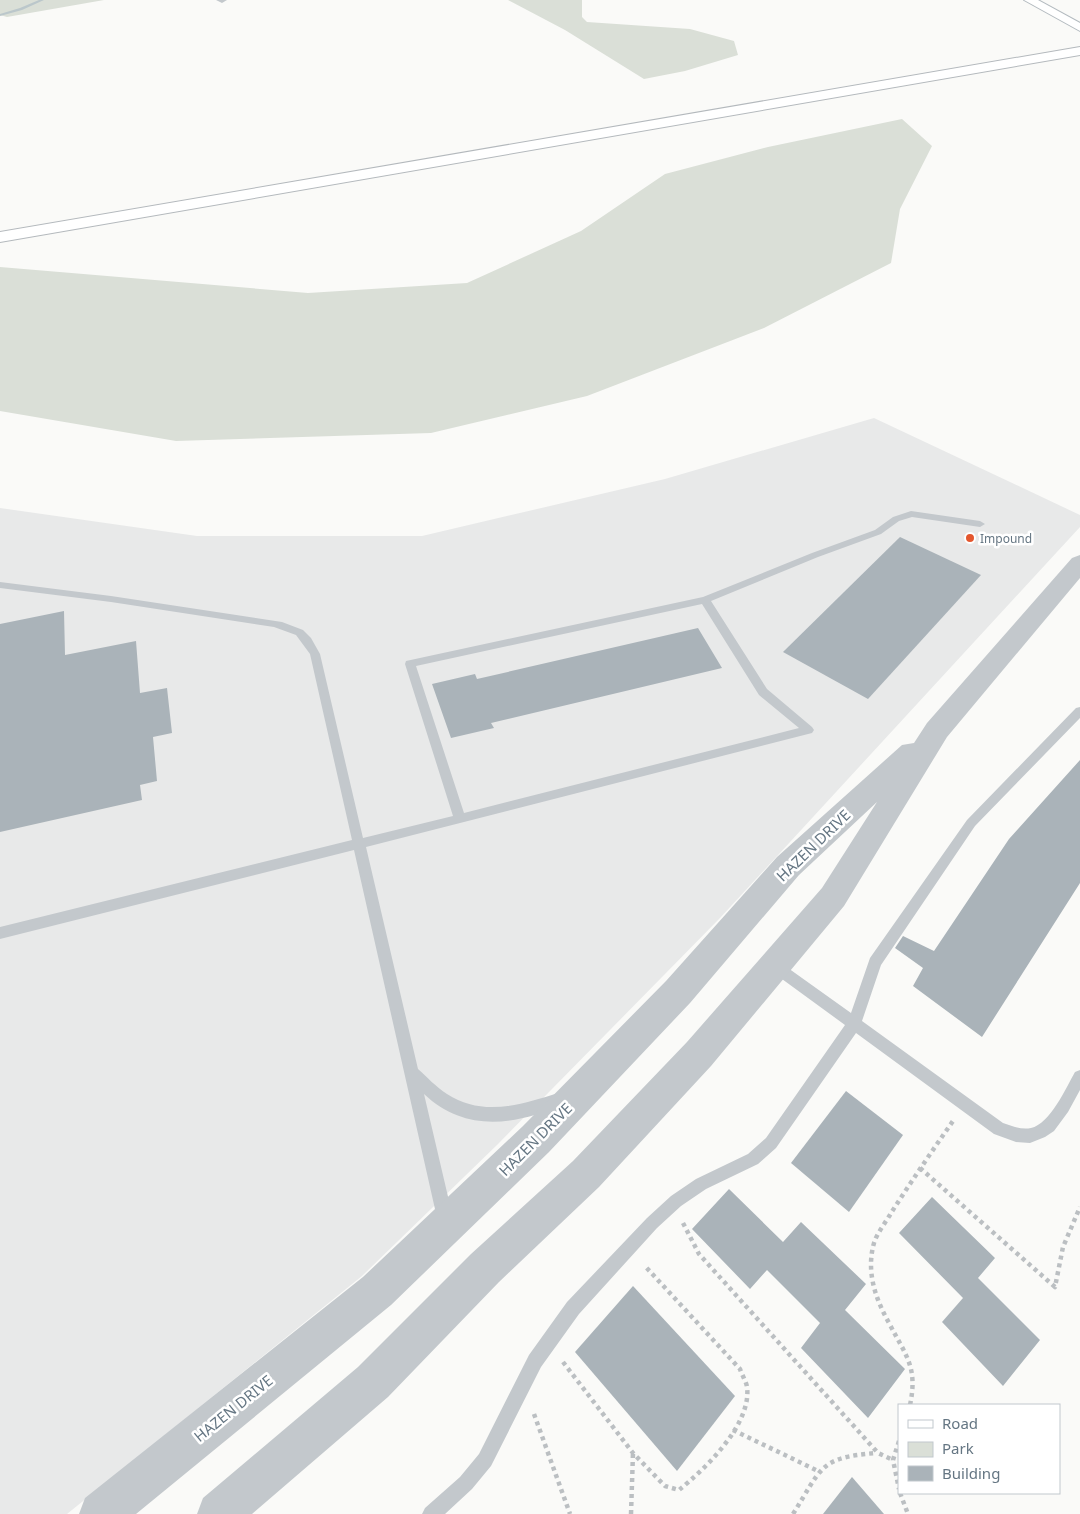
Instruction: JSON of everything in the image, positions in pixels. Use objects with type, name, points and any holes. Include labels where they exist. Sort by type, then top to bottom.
[{"type":"main road","points":[[1030,0],[1058,16],[1078,35]]},
{"type":"main road","points":[[0,225],[741,99],[1078,35]]},
{"type":"main road","points":[[0,237],[1080,51]]},
{"type":"main road","points":[[863,88],[1080,58]]},
{"type":"main road","points":[[741,99],[835,80]]},
{"type":"street","name":"HAZEN DRIVE","points":[[102,1514],[377,1292],[536,1139],[678,992],[788,866],[937,730],[1080,563]]},
{"type":"street","name":"HAZEN DRIVE","points":[[220,1514],[373,1382],[485,1268],[586,1174],[699,1054],[833,897],[937,730]]},
{"type":"lane","points":[[460,819],[410,664],[704,600],[815,554],[878,532],[896,519],[911,514],[980,524]]},
{"type":"lane","points":[[0,585],[111,599],[274,624],[297,629],[305,636],[315,654],[447,1225]]},
{"type":"lane","points":[[0,933],[460,819],[808,730],[763,692],[704,600]]},
{"type":"lane","points":[[431,1514],[466,1483],[485,1460],[547,1342],[573,1308],[652,1222],[676,1201],[701,1184],[753,1159],[771,1143],[854,1024],[875,962],[971,823],[1080,711]]},
{"type":"lane","points":[[774,966],[999,1129],[1019,1136],[1038,1134],[1050,1125],[1080,1077]]},
{"type":"lane","points":[[412,1073],[443,1100],[474,1113],[492,1117],[518,1114],[581,1092]]},
{"type":"path","points":[[910,1404],[914,1385],[911,1366],[878,1304],[872,1283],[871,1259],[874,1241],[920,1168],[965,1104]]},
{"type":"path","points":[[920,1168],[1055,1287],[1063,1247],[1080,1208]]},
{"type":"path","points":[[676,1201],[686,1231],[699,1254],[878,1453],[893,1460]]},
{"type":"path","points":[[547,1342],[633,1453],[665,1486],[679,1490],[698,1473],[738,1424],[747,1388],[740,1369],[628,1249]]},
{"type":"path","points":[[523,1385],[570,1514]]},
{"type":"path","points":[[733,1430],[818,1471]]},
{"type":"path","points":[[898,1444],[893,1460],[898,1484]]},
{"type":"path","points":[[631,1514],[633,1453]]},
{"type":"path","points":[[793,1514],[818,1471],[827,1462],[858,1454],[878,1453]]},
{"type":"path","points":[[900,1494],[908,1514]]},
{"type":"shaded area","points":[[874,418],[1080,515],[1080,527],[720,918],[498,1144],[362,1276],[67,1514],[0,1514],[0,508],[197,536],[422,536],[665,479]]},
{"type":"green space","points":[[0,0],[104,0],[7,17],[0,15]]},
{"type":"green space","points":[[508,0],[582,0],[582,17],[587,22],[690,29],[734,41],[738,55],[685,71],[644,79],[565,30]]},
{"type":"green space","points":[[902,119],[932,146],[900,209],[891,263],[764,328],[587,396],[431,433],[176,441],[0,411],[0,267],[308,293],[467,283],[581,231],[665,174],[768,147]]},
{"type":"building","points":[[900,537],[981,575],[868,699],[783,652]]},
{"type":"building","points":[[64,611],[65,655],[136,641],[140,693],[167,688],[172,733],[153,737],[157,781],[140,785],[142,800],[0,832],[0,624]]},
{"type":"building","points":[[698,628],[722,668],[491,723],[494,728],[451,738],[432,684],[475,674],[477,679]]},
{"type":"building","points":[[1080,760],[1080,883],[982,1037],[913,986],[923,968],[895,948],[903,936],[934,951],[1009,839]]},
{"type":"building","points":[[846,1091],[903,1135],[849,1212],[791,1163]]},
{"type":"building","points":[[729,1189],[783,1242],[801,1222],[866,1284],[845,1310],[905,1369],[868,1418],[801,1348],[820,1323],[767,1270],[750,1289],[692,1229]]},
{"type":"building","points":[[932,1197],[995,1258],[978,1278],[1040,1340],[1003,1386],[942,1322],[963,1298],[899,1233]]},
{"type":"building","points":[[633,1286],[735,1396],[677,1471],[575,1352]]},
{"type":"building","points":[[852,1477],[884,1514],[823,1514]]},
{"type":"waterway","points":[[0,15],[42,0]]},
{"type":"place","name":"Impound","points":[[970,538]]}]
